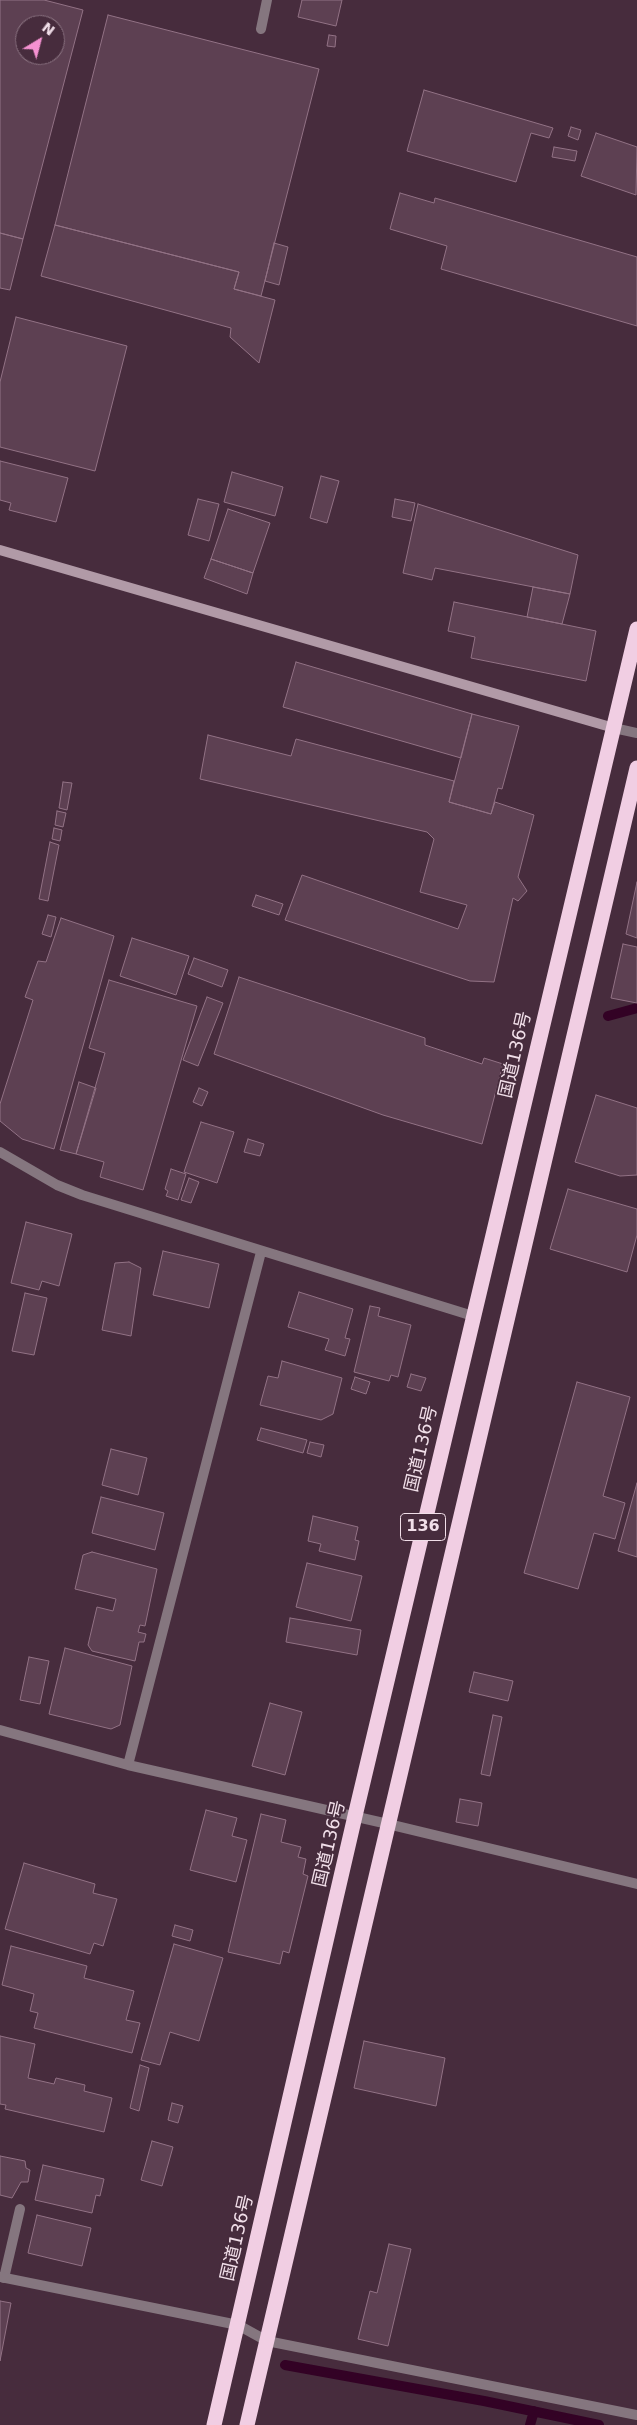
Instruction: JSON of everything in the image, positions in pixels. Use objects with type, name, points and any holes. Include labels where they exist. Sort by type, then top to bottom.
[{"type":"highway","name":"国道136号","points":[[214,2425],[355,1816],[637,629]]},
{"type":"highway","name":"136","points":[[247,2425],[637,768]]},
{"type":"street","points":[[261,29],[267,0]]},
{"type":"street","points":[[0,550],[614,728],[637,733]]},
{"type":"street","points":[[0,1152],[65,1188],[261,1252],[473,1316]]},
{"type":"street","points":[[128,1765],[261,1252]]},
{"type":"street","points":[[0,1730],[128,1765],[355,1816],[637,1884]]},
{"type":"street","points":[[20,2209],[2,2278],[238,2325],[267,2341],[637,2414]]},
{"type":"building","points":[[0,0],[44,0],[83,10],[23,239],[0,233]]},
{"type":"building","points":[[302,0],[342,0],[336,26],[298,17]]},
{"type":"building","points":[[108,15],[319,69],[261,296],[234,289],[239,272],[55,225]]},
{"type":"building","points":[[329,35],[336,36],[335,47],[327,46]]},
{"type":"building","points":[[424,90],[553,128],[549,138],[531,133],[516,182],[407,151]]},
{"type":"building","points":[[571,127],[581,130],[578,140],[568,136]]},
{"type":"building","points":[[596,133],[637,147],[636,195],[581,176]]},
{"type":"building","points":[[554,147],[577,151],[575,161],[552,157]]},
{"type":"building","points":[[400,193],[434,203],[435,198],[637,257],[637,326],[441,269],[447,246],[390,229]]},
{"type":"building","points":[[55,225],[239,272],[234,289],[275,300],[259,363],[230,337],[231,328],[41,276]]},
{"type":"building","points":[[0,233],[23,239],[10,290],[0,288]]},
{"type":"building","points":[[274,243],[288,247],[279,285],[265,281]]},
{"type":"building","points":[[16,317],[127,346],[95,471],[0,447],[0,382]]},
{"type":"building","points":[[0,461],[68,478],[56,522],[9,510],[11,503],[0,500]]},
{"type":"building","points":[[232,472],[283,487],[275,516],[224,502]]},
{"type":"building","points":[[321,476],[339,481],[327,523],[310,518]]},
{"type":"building","points":[[198,499],[219,504],[209,541],[188,535]]},
{"type":"building","points":[[395,499],[415,503],[411,521],[392,517]]},
{"type":"building","points":[[418,504],[578,555],[570,594],[435,568],[432,580],[403,573]]},
{"type":"building","points":[[228,509],[270,523],[253,573],[211,559]]},
{"type":"building","points":[[211,559],[253,573],[247,594],[204,578]]},
{"type":"building","points":[[533,587],[570,594],[562,624],[527,617]]},
{"type":"building","points":[[454,602],[596,631],[586,681],[471,658],[475,637],[448,631]]},
{"type":"building","points":[[296,662],[472,714],[461,758],[283,707]]},
{"type":"building","points":[[472,714],[519,726],[502,789],[498,788],[491,814],[449,802]]},
{"type":"building","points":[[208,735],[291,756],[296,739],[454,781],[449,802],[491,814],[495,802],[534,815],[518,877],[527,891],[518,901],[513,898],[494,982],[470,981],[285,920],[302,875],[458,929],[467,905],[420,892],[434,839],[427,832],[200,779]]},
{"type":"building","points":[[63,782],[72,783],[67,810],[59,808]]},
{"type":"building","points":[[57,811],[66,813],[63,827],[55,825]]},
{"type":"building","points":[[54,828],[62,830],[60,841],[52,839]]},
{"type":"building","points":[[50,842],[59,845],[48,901],[39,899]]},
{"type":"building","points":[[637,882],[637,938],[626,934]]},
{"type":"building","points":[[256,895],[283,904],[279,915],[252,906]]},
{"type":"building","points":[[48,915],[56,917],[51,937],[42,934]]},
{"type":"building","points":[[61,918],[114,936],[54,1149],[22,1139],[0,1121],[0,1104],[33,1000],[25,997],[38,961],[46,962]]},
{"type":"building","points":[[132,938],[189,956],[176,995],[120,976]]},
{"type":"building","points":[[623,944],[637,947],[637,1003],[611,998]]},
{"type":"building","points":[[194,958],[228,970],[222,987],[188,974]]},
{"type":"building","points":[[239,977],[425,1038],[425,1045],[482,1064],[484,1058],[503,1064],[482,1144],[383,1115],[214,1054]]},
{"type":"building","points":[[109,980],[197,1006],[143,1190],[100,1177],[104,1162],[76,1154],[105,1053],[89,1048]]},
{"type":"building","points":[[207,997],[223,1003],[198,1066],[183,1060]]},
{"type":"building","points":[[79,1082],[96,1088],[76,1154],[60,1150]]},
{"type":"building","points":[[199,1088],[208,1092],[202,1106],[193,1102]]},
{"type":"building","points":[[596,1095],[637,1108],[637,1175],[620,1176],[575,1162]]},
{"type":"building","points":[[201,1122],[234,1132],[217,1183],[184,1172]]},
{"type":"building","points":[[248,1139],[264,1144],[260,1156],[244,1152]]},
{"type":"building","points":[[171,1169],[186,1174],[178,1200],[166,1196],[168,1191],[165,1189]]},
{"type":"building","points":[[189,1178],[199,1182],[191,1203],[181,1200]]},
{"type":"building","points":[[568,1189],[637,1209],[637,1235],[627,1272],[550,1249]]},
{"type":"building","points":[[26,1222],[72,1234],[59,1286],[42,1281],[39,1290],[11,1283]]},
{"type":"building","points":[[163,1251],[219,1264],[209,1308],[153,1295]]},
{"type":"building","points":[[129,1262],[141,1268],[131,1336],[102,1330],[115,1263]]},
{"type":"building","points":[[299,1292],[353,1309],[345,1338],[350,1339],[345,1356],[325,1350],[329,1339],[288,1327]]},
{"type":"building","points":[[25,1293],[47,1298],[34,1355],[12,1351]]},
{"type":"building","points":[[370,1306],[380,1308],[378,1316],[411,1325],[398,1377],[391,1375],[389,1381],[354,1372]]},
{"type":"building","points":[[282,1361],[342,1378],[333,1414],[321,1420],[260,1405],[268,1376],[278,1378]]},
{"type":"building","points":[[411,1374],[426,1378],[421,1391],[407,1387]]},
{"type":"building","points":[[355,1377],[370,1382],[366,1394],[351,1389]]},
{"type":"building","points":[[577,1382],[630,1397],[603,1496],[625,1503],[615,1539],[594,1533],[578,1589],[524,1573]]},
{"type":"building","points":[[261,1428],[307,1440],[303,1453],[257,1440]]},
{"type":"building","points":[[310,1442],[324,1445],[321,1457],[307,1453]]},
{"type":"building","points":[[111,1449],[147,1458],[138,1495],[102,1485]]},
{"type":"building","points":[[637,1483],[637,1557],[618,1551]]},
{"type":"building","points":[[101,1497],[164,1513],[155,1550],[92,1533]]},
{"type":"building","points":[[313,1516],[358,1527],[355,1540],[359,1541],[355,1560],[319,1551],[321,1544],[308,1541]]},
{"type":"building","points":[[92,1552],[157,1569],[145,1626],[140,1625],[138,1632],[146,1634],[144,1642],[139,1642],[135,1661],[92,1651],[88,1645],[97,1607],[113,1611],[116,1599],[75,1589],[83,1555]]},
{"type":"building","points":[[307,1563],[362,1576],[351,1621],[296,1607]]},
{"type":"building","points":[[290,1618],[361,1630],[357,1655],[286,1642]]},
{"type":"building","points":[[65,1648],[132,1666],[120,1725],[111,1729],[49,1714]]},
{"type":"building","points":[[29,1657],[49,1661],[40,1704],[20,1700]]},
{"type":"building","points":[[474,1672],[513,1681],[508,1701],[469,1692]]},
{"type":"building","points":[[270,1703],[302,1712],[285,1775],[252,1766]]},
{"type":"building","points":[[493,1715],[502,1717],[490,1776],[481,1774]]},
{"type":"building","points":[[460,1799],[482,1803],[478,1826],[456,1822]]},
{"type":"building","points":[[206,1810],[237,1818],[232,1836],[247,1840],[236,1882],[190,1870]]},
{"type":"building","points":[[261,1814],[286,1820],[281,1842],[301,1847],[298,1857],[306,1859],[303,1874],[308,1876],[289,1953],[283,1951],[280,1964],[228,1952]]},
{"type":"building","points":[[24,1863],[95,1884],[93,1893],[117,1899],[103,1946],[94,1943],[90,1954],[5,1929]]},
{"type":"building","points":[[175,1925],[193,1930],[190,1941],[172,1936]]},
{"type":"building","points":[[174,1944],[223,1958],[199,2041],[170,2032],[160,2065],[141,2060]]},
{"type":"building","points":[[11,1946],[87,1966],[84,1978],[134,1991],[126,2020],[140,2023],[132,2053],[34,2028],[38,2013],[30,2011],[34,1994],[2,1985]]},
{"type":"building","points":[[0,2036],[35,2044],[28,2078],[54,2084],[56,2078],[85,2085],[84,2091],[112,2098],[104,2132],[5,2109],[6,2105],[0,2104]]},
{"type":"building","points":[[364,2041],[445,2058],[436,2106],[354,2088]]},
{"type":"building","points":[[140,2065],[149,2068],[139,2111],[130,2108]]},
{"type":"building","points":[[172,2103],[183,2106],[178,2123],[168,2120]]},
{"type":"building","points":[[152,2141],[173,2147],[162,2186],[141,2180]]},
{"type":"building","points":[[0,2156],[25,2161],[26,2168],[30,2170],[28,2182],[21,2182],[12,2198],[0,2195]]},
{"type":"building","points":[[43,2165],[104,2179],[100,2196],[96,2195],[92,2213],[35,2200]]},
{"type":"building","points":[[37,2215],[91,2228],[82,2266],[28,2253]]},
{"type":"building","points":[[389,2244],[411,2249],[388,2346],[358,2339],[370,2291],[377,2293]]},
{"type":"building","points":[[0,2301],[11,2303],[0,2361]]},
{"type":"waterway","points":[[608,1016],[637,1008]]},
{"type":"waterway","points":[[285,2365],[484,2401],[599,2425]]},
{"type":"waterway","points":[[530,2425],[534,2411]]}]
